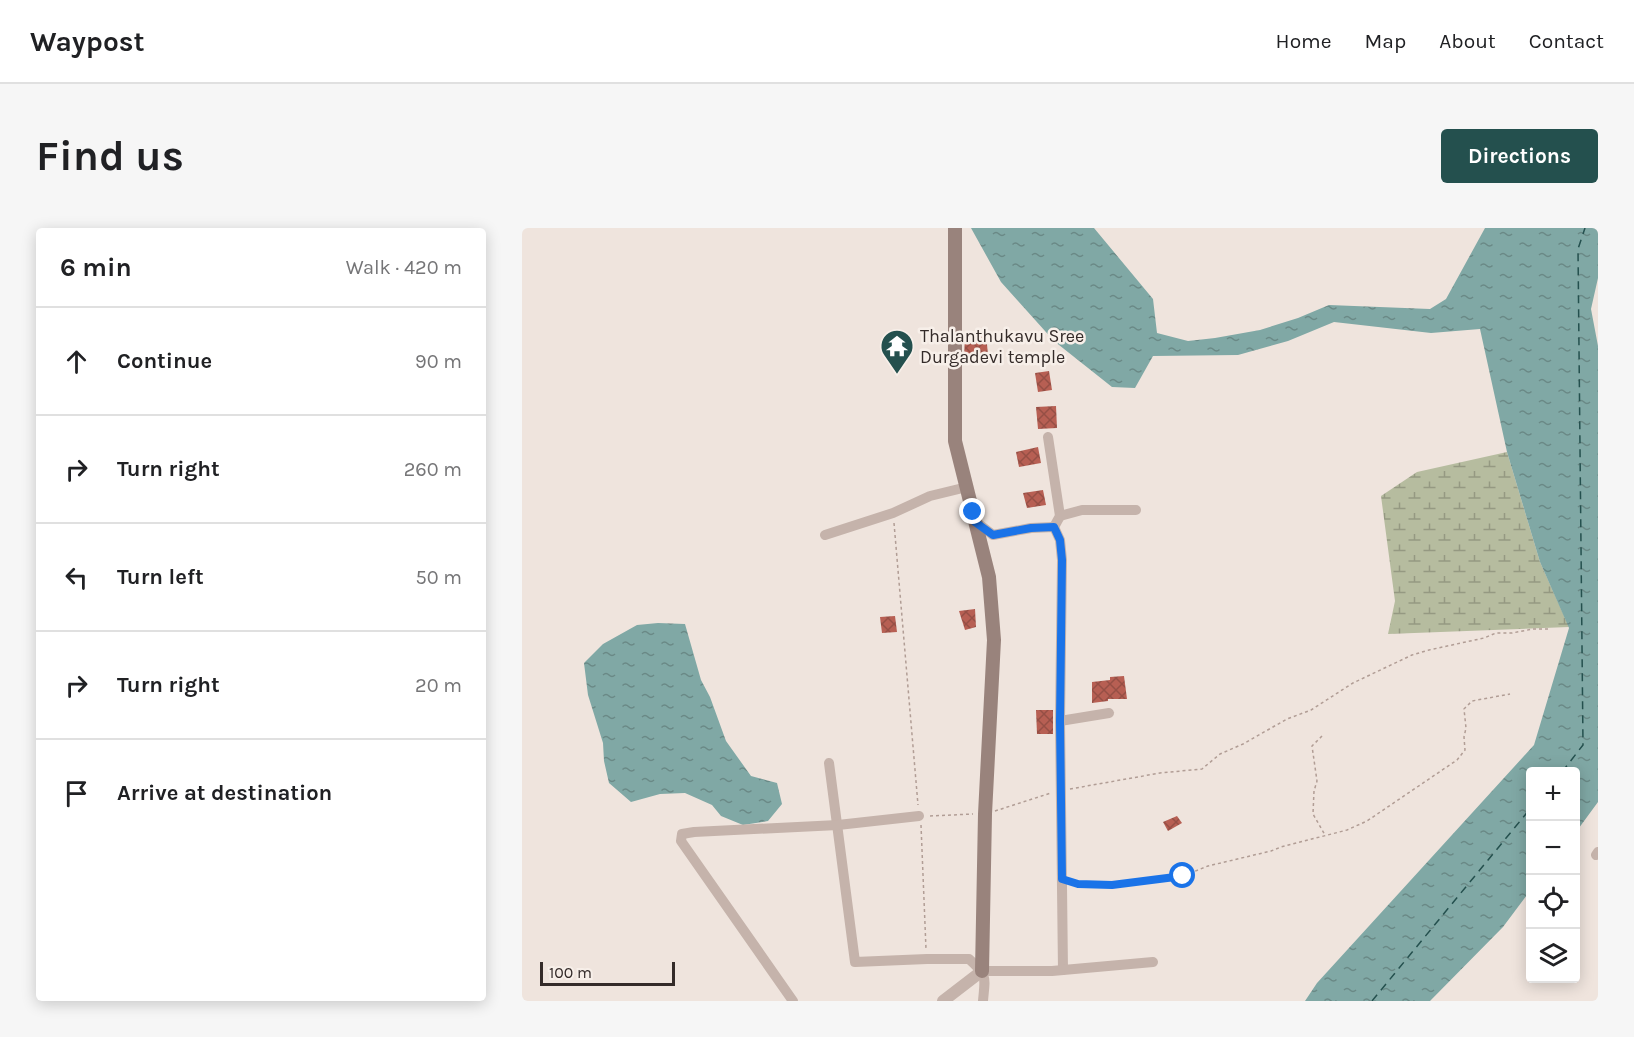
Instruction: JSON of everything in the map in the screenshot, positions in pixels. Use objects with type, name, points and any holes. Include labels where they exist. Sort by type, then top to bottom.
[{"type":"main road","points":[[955,228],[955,441],[989,577],[994,640],[985,814],[982,971]]},
{"type":"street","points":[[1048,437],[1060,516],[1054,527]]},
{"type":"street","points":[[825,535],[893,513],[930,496],[967,487]]},
{"type":"street","points":[[1060,516],[1082,510],[1136,510]]},
{"type":"street","points":[[975,522],[993,535],[1031,528],[1054,527]]},
{"type":"street","points":[[1054,527],[1060,540],[1062,560],[1060,721],[1063,970]]},
{"type":"street","points":[[1060,721],[1109,713]]},
{"type":"street","points":[[829,763],[834,816],[838,825],[855,962],[927,958],[969,959],[985,976],[983,1001]]},
{"type":"street","points":[[793,1001],[681,841],[682,834],[838,825],[920,816]]},
{"type":"street","points":[[943,1001],[982,971],[1063,970],[1152,962]]},
{"type":"path","points":[[893,513],[923,840],[927,958]]},
{"type":"path","points":[[1061,790],[1160,772],[1202,769],[1220,754],[1287,719],[1311,710],[1353,683],[1412,656],[1496,633],[1550,629]]},
{"type":"path","points":[[1062,879],[1078,884],[1112,885],[1183,876],[1208,866],[1347,830],[1367,821],[1448,768],[1465,750],[1464,709],[1472,701],[1510,694]]},
{"type":"path","points":[[1322,736],[1312,746],[1317,782],[1314,791],[1313,814],[1325,836]]},
{"type":"green space","points":[[1507,452],[1540,562],[1569,627],[1388,634],[1395,601],[1381,496],[1417,472]]},
{"type":"water","points":[[971,228],[1094,228],[1153,299],[1157,333],[1188,341],[1260,330],[1329,305],[1430,309],[1446,299],[1485,228],[1598,228],[1598,278],[1591,309],[1598,346],[1598,802],[1580,827],[1580,767],[1526,767],[1526,896],[1503,927],[1430,1001],[1305,1001],[1317,983],[1534,745],[1569,628],[1540,562],[1507,452],[1480,329],[1431,333],[1334,322],[1288,341],[1238,355],[1153,356],[1135,388],[1112,387],[1054,341],[1001,282]]},
{"type":"water","points":[[685,624],[701,680],[710,697],[726,741],[751,776],[777,783],[782,804],[768,821],[743,825],[721,816],[712,805],[685,793],[660,794],[631,802],[609,783],[603,743],[588,695],[584,663],[603,644],[637,625]]},
{"type":"building","points":[[986,334],[988,355],[964,359],[965,335]]},
{"type":"building","points":[[1049,371],[1052,390],[1038,392],[1035,373]]},
{"type":"building","points":[[1056,406],[1057,428],[1038,429],[1036,407]]},
{"type":"building","points":[[1038,447],[1041,463],[1019,467],[1016,452]]},
{"type":"building","points":[[1043,490],[1046,505],[1027,508],[1023,493]]},
{"type":"building","points":[[975,609],[976,627],[965,630],[959,611]]},
{"type":"building","points":[[895,616],[897,632],[882,633],[880,617]]},
{"type":"building","points":[[1124,676],[1127,699],[1108,699],[1108,701],[1092,703],[1092,682]]},
{"type":"building","points":[[1036,710],[1053,710],[1053,734],[1037,734]]},
{"type":"building","points":[[1177,816],[1182,823],[1168,831],[1163,822]]},
{"type":"ferry route","points":[[1566,767],[1583,745],[1578,249],[1585,228]]},
{"type":"ferry route","points":[[1372,1001],[1526,814]]},
{"type":"place","name":"Thalanthukavu Sree Durgadevi temple","points":[[897,375]]},
{"type":"route","points":[[973,512],[975,522],[993,535],[1031,528],[1054,527],[1060,540],[1062,560],[1060,721],[1062,879],[1078,884],[1112,885],[1183,876]]}]
